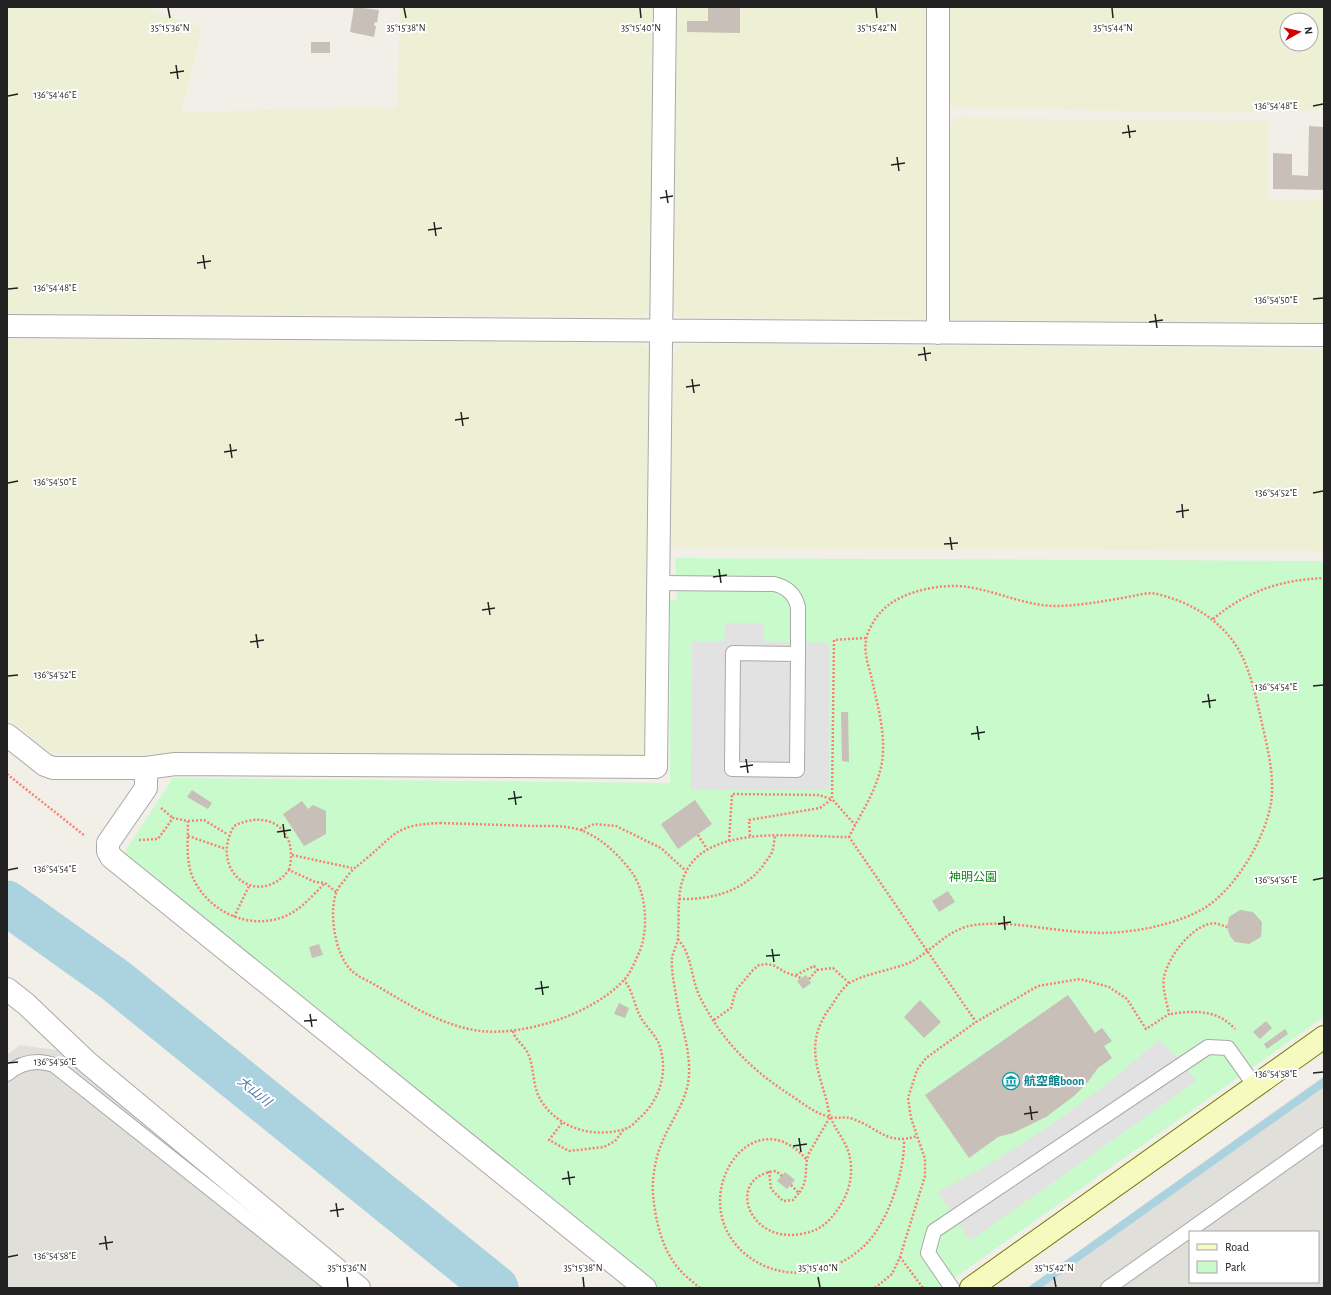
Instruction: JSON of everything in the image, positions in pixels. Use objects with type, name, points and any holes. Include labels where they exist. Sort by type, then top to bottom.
[{"type":"street","points":[[7,735],[45,765],[53,768],[146,768],[175,764],[656,767],[660,583],[665,7]]},
{"type":"street","points":[[938,7],[938,333]]},
{"type":"street","points":[[7,326],[661,332],[1324,335]]},
{"type":"street","points":[[146,768],[146,788],[108,843],[108,851],[111,857],[645,1288]]},
{"type":"street","points":[[7,989],[26,1004],[88,1063],[359,1288]]},
{"type":"street","points":[[971,1288],[1324,1037]]},
{"type":"lane","points":[[660,583],[774,584],[782,586],[794,596],[797,602],[798,654],[797,770],[732,769],[733,653],[798,654]]},
{"type":"lane","points":[[952,1288],[928,1253],[934,1231],[1164,1076],[1208,1048],[1228,1048],[1255,1086]]},
{"type":"lane","points":[[7,1074],[14,1068],[34,1062],[42,1061],[54,1065],[335,1288]]},
{"type":"lane","points":[[1108,1288],[1324,1135]]},
{"type":"path","points":[[1213,619],[1234,603],[1277,584],[1296,580],[1324,578]]},
{"type":"path","points":[[782,1176],[776,1170],[762,1172],[750,1184],[748,1194],[750,1211],[757,1222],[769,1231],[791,1236],[808,1234],[822,1227],[842,1206],[852,1173],[849,1152],[830,1117],[817,1074],[814,1051],[817,1032],[822,1018],[849,983],[910,962],[963,927],[994,923],[1089,933],[1126,932],[1162,926],[1205,908],[1233,881],[1252,855],[1265,827],[1271,800],[1270,762],[1254,690],[1240,652],[1213,619],[1191,605],[1155,592],[1078,605],[1055,606],[1033,605],[965,586],[936,588],[906,594],[881,611],[865,638],[867,657],[883,726],[883,755],[878,783],[849,837]]},
{"type":"path","points":[[7,774],[89,839]]},
{"type":"path","points":[[729,841],[732,794],[818,795],[832,799],[855,825]]},
{"type":"path","points":[[132,841],[158,839],[173,818],[188,821],[204,820],[227,834]]},
{"type":"path","points":[[261,819],[274,824],[284,832],[290,843],[292,855],[288,870],[282,878],[276,883],[258,887],[249,886],[232,870],[227,861],[226,849],[229,835],[234,826],[248,821],[261,819]]},
{"type":"path","points":[[188,821],[187,853],[195,883],[214,905],[234,917],[253,921],[282,918],[308,900],[325,883]]},
{"type":"path","points":[[434,824],[478,824],[560,827],[582,830],[622,859],[636,880],[642,897],[645,916],[642,948],[624,980],[610,992],[582,1009],[552,1022],[513,1031],[478,1030],[445,1022],[408,1005],[351,970],[340,956],[335,941],[333,915],[336,892],[352,868],[367,859],[396,832],[410,826],[434,824]]},
{"type":"path","points":[[582,830],[594,824],[616,826],[661,848],[686,871]]},
{"type":"path","points":[[698,835],[707,849]]},
{"type":"path","points":[[188,836],[226,849]]},
{"type":"path","points":[[700,1288],[678,1269],[668,1251],[661,1233],[653,1193],[655,1170],[661,1145],[682,1105],[689,1083],[687,1045],[682,1030],[672,958],[678,939],[681,882],[686,871],[707,849],[729,841],[750,836],[849,837]]},
{"type":"path","points":[[679,899],[692,900],[720,895],[746,883],[758,872],[772,851],[775,836]]},
{"type":"path","points":[[849,837],[976,1022]]},
{"type":"path","points":[[292,855],[352,868]]},
{"type":"path","points":[[288,870],[315,882],[325,883],[336,892]]},
{"type":"path","points":[[234,917],[249,886]]},
{"type":"path","points":[[875,1288],[892,1274],[900,1257],[925,1176],[924,1159],[911,1118],[908,1098],[917,1070],[937,1049],[976,1022],[1038,986],[1080,979],[1109,986],[1127,999],[1146,1029],[1169,1014],[1164,978],[1170,960],[1180,944],[1202,927],[1209,924],[1216,923],[1227,927]]},
{"type":"path","points":[[678,939],[686,952],[701,1001],[736,1051],[755,1070],[815,1111],[830,1117],[848,1117],[862,1122],[881,1134],[904,1140],[917,1136]]},
{"type":"path","points":[[714,1020],[731,1008],[736,990],[759,965],[768,964],[776,966],[785,972],[801,978]]},
{"type":"path","points":[[795,975],[814,966],[817,970]]},
{"type":"path","points":[[809,978],[817,970],[833,968],[849,983]]},
{"type":"path","points":[[513,1031],[514,1035],[529,1055],[535,1088],[540,1101],[547,1110],[562,1123],[581,1131],[595,1132],[629,1127],[644,1115],[651,1106],[661,1086],[663,1074],[658,1042],[639,1016],[629,987],[624,980]]},
{"type":"path","points":[[769,1171],[771,1189],[783,1201],[794,1200],[807,1179],[806,1159],[830,1117]]},
{"type":"path","points":[[562,1123],[548,1140],[569,1150],[604,1147],[615,1141],[625,1128]]},
{"type":"path","points":[[806,1159],[799,1151],[781,1142],[770,1140],[758,1142],[745,1147],[732,1159],[725,1173],[721,1189],[720,1198],[723,1222],[726,1231],[743,1252],[754,1261],[778,1272],[803,1273],[822,1271],[843,1261],[866,1244],[883,1220],[890,1204],[904,1151],[904,1140]]},
{"type":"path","points":[[791,1185],[799,1193]]},
{"type":"path","points":[[900,1257],[923,1288]]},
{"type":"shaded area","points":[[725,623],[764,623],[764,642],[829,643],[829,790],[691,790],[692,641],[724,642]]},
{"type":"shaded area","points":[[1159,1040],[1184,1063],[1196,1081],[970,1241],[938,1192],[991,1163],[1051,1125],[1107,1084]]},
{"type":"shaded area","points":[[20,1045],[63,1051],[348,1288],[7,1288],[7,1055]]},
{"type":"shaded area","points":[[1324,1076],[1324,1288],[1027,1288]]},
{"type":"green space","points":[[7,7],[153,7],[153,11],[202,28],[182,112],[397,107],[400,7],[655,7],[651,310],[642,317],[7,313]]},
{"type":"green space","points":[[676,7],[928,7],[926,319],[682,318],[673,311]]},
{"type":"green space","points":[[946,7],[1324,7],[1324,110],[1227,113],[959,108],[950,105],[945,96]]},
{"type":"green space","points":[[956,118],[1269,121],[1268,199],[1324,199],[1324,323],[950,320],[943,313],[945,125]]},
{"type":"green space","points":[[7,339],[642,343],[652,353],[649,749],[642,756],[52,754],[7,718]]},
{"type":"green space","points":[[683,344],[1324,349],[1324,551],[671,548],[673,354]]},
{"type":"green space","name":"神明公園","points":[[675,558],[1324,561],[1324,1017],[940,1288],[659,1288],[124,853],[173,778],[670,783],[670,601],[677,599]]},
{"type":"building","points":[[354,7],[379,10],[377,23],[375,22],[374,25],[376,26],[374,37],[350,32]]},
{"type":"building","points":[[708,7],[740,7],[740,33],[687,32],[687,21],[708,21]]},
{"type":"building","points":[[311,42],[330,42],[330,53],[311,53]]},
{"type":"building","points":[[1309,126],[1324,127],[1324,190],[1273,189],[1273,153],[1292,154],[1292,175],[1308,176]]},
{"type":"building","points":[[841,712],[848,712],[849,762],[842,761]]},
{"type":"building","points":[[192,790],[212,803],[208,809],[187,797]]},
{"type":"building","points":[[695,800],[712,824],[678,849],[661,824]]},
{"type":"building","points":[[302,801],[308,809],[313,805],[326,811],[326,834],[304,846],[283,814]]},
{"type":"building","points":[[948,891],[955,902],[939,912],[932,901]]},
{"type":"building","points":[[1240,910],[1253,912],[1262,922],[1261,937],[1249,944],[1235,942],[1230,936],[1227,927],[1229,917]]},
{"type":"building","points":[[319,944],[323,955],[312,958],[309,947]]},
{"type":"building","points":[[806,975],[811,983],[803,989],[797,981]]},
{"type":"building","name":"航空館boon","points":[[1068,995],[1095,1033],[1102,1028],[1112,1041],[1104,1046],[1112,1058],[1098,1068],[1087,1083],[1074,1096],[1046,1117],[1013,1133],[998,1137],[969,1158],[925,1095]]},
{"type":"building","points":[[920,1000],[941,1022],[924,1038],[904,1017]]},
{"type":"building","points":[[619,1003],[629,1008],[625,1018],[614,1014]]},
{"type":"building","points":[[1266,1021],[1272,1028],[1260,1039],[1253,1032]]},
{"type":"building","points":[[1285,1029],[1288,1034],[1267,1049],[1264,1044]]},
{"type":"building","points":[[785,1172],[795,1180],[787,1189],[777,1181]]},
{"type":"waterway","name":"大山川","points":[[7,903],[115,980],[496,1288]]},
{"type":"waterway","points":[[1034,1288],[1324,1082]]},
{"type":"place","name":"航空館boon","points":[[1011,1081]]}]
